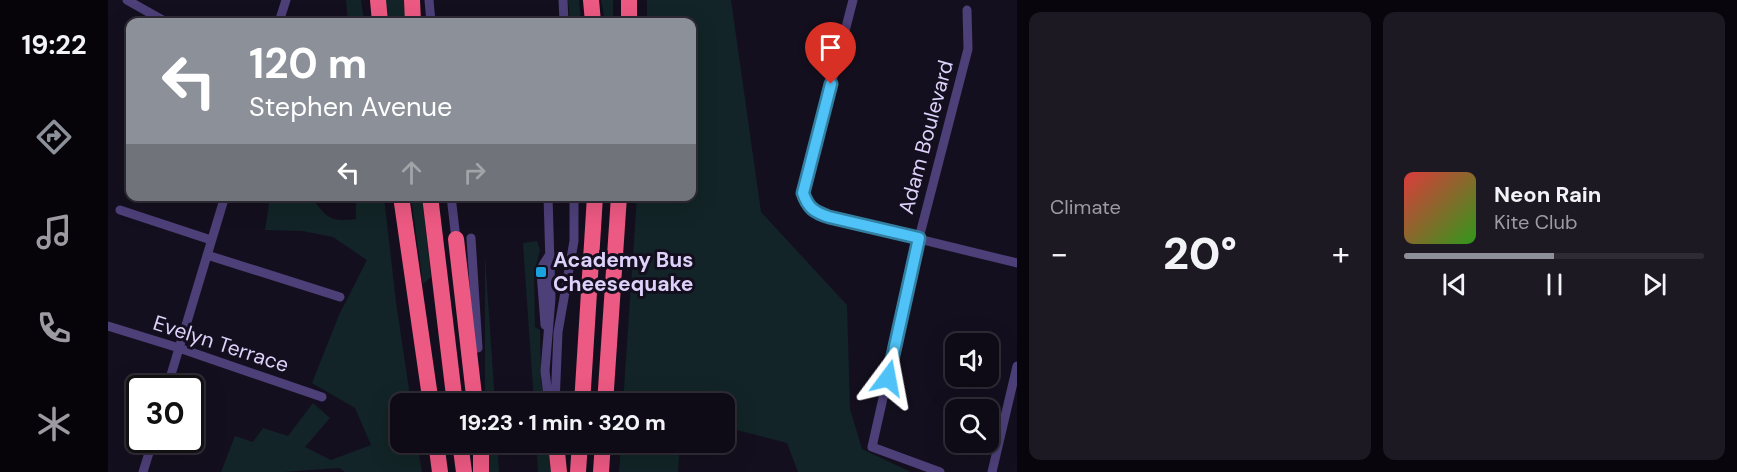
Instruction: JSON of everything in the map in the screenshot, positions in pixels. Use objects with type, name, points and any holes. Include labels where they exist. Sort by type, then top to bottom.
[{"type":"highway","points":[[378,0],[380,18]]},
{"type":"highway","points":[[412,0],[414,18]]},
{"type":"highway","points":[[591,0],[593,18]]},
{"type":"highway","points":[[620,0],[620,18]]},
{"type":"highway","points":[[629,0],[629,18]]},
{"type":"highway","points":[[403,201],[429,393]]},
{"type":"highway","points":[[431,201],[454,393]]},
{"type":"highway","points":[[583,393],[595,201]]},
{"type":"highway","points":[[606,393],[619,201]]},
{"type":"highway","points":[[464,238],[474,393]]},
{"type":"highway","points":[[478,348],[480,393]]},
{"type":"highway","points":[[437,453],[440,472]]},
{"type":"highway","points":[[461,453],[464,472]]},
{"type":"highway","points":[[480,453],[481,472]]},
{"type":"highway","points":[[557,453],[559,472]]},
{"type":"highway","points":[[578,472],[579,453]]},
{"type":"highway","points":[[601,472],[602,453]]},
{"type":"street","points":[[127,0],[159,18]]},
{"type":"street","points":[[280,18],[286,0]]},
{"type":"street","points":[[429,0],[431,18]]},
{"type":"street","points":[[562,0],[564,18]]},
{"type":"street","points":[[853,0],[803,193],[807,205],[814,212],[824,216],[1017,262]]},
{"type":"street","name":"Adam Boulevard","points":[[940,472],[872,447],[919,238],[968,49],[967,10]]},
{"type":"street","points":[[171,375],[223,201]]},
{"type":"street","points":[[453,201],[464,238],[478,348]]},
{"type":"street","points":[[548,201],[550,254],[541,272],[547,336],[545,372],[548,393]]},
{"type":"street","points":[[555,393],[556,350],[574,241],[574,201]]},
{"type":"street","points":[[120,210],[211,240]]},
{"type":"street","points":[[207,255],[340,297]]},
{"type":"street","name":"Evelyn Terrace","points":[[108,326],[322,397]]},
{"type":"street","points":[[992,472],[1017,366]]},
{"type":"street","points":[[143,472],[149,453]]},
{"type":"shaded area","points":[[346,0],[361,0],[363,18],[348,18]]},
{"type":"shaded area","points":[[385,0],[404,0],[406,18],[387,18]]},
{"type":"shaded area","points":[[568,0],[579,0],[581,18],[570,18]]},
{"type":"shaded area","points":[[601,0],[613,0],[613,18],[604,18]]},
{"type":"shaded area","points":[[647,0],[731,0],[761,212],[847,305],[850,409],[862,449],[911,472],[798,472],[787,443],[735,430],[735,393],[624,393],[637,201],[696,201],[696,18],[647,18]]},
{"type":"shaded area","points":[[266,201],[314,201],[329,217],[340,220],[356,219],[357,201],[384,201],[410,393],[390,393],[390,453],[419,453],[422,472],[345,472],[339,468],[283,472],[221,472],[235,436],[253,442],[263,428],[288,436],[313,403],[330,418],[305,447],[331,460],[371,445],[355,408],[312,383],[339,315],[367,260],[333,237],[302,231],[265,230],[269,204]]},
{"type":"shaded area","points":[[412,201],[422,201],[431,277],[423,284]]},
{"type":"shaded area","points":[[537,241],[540,250],[534,273],[535,327],[540,330],[543,393],[533,393],[523,243]]},
{"type":"shaded area","points":[[485,256],[494,393],[485,393]]},
{"type":"shaded area","points":[[485,453],[498,453],[499,472],[484,472]]},
{"type":"shaded area","points":[[537,453],[551,453],[552,472],[538,472]]},
{"type":"shaded area","points":[[620,453],[679,453],[678,472],[619,472]]},
{"type":"place","name":"Academy Bus Cheesequake","points":[[541,272]]},
{"type":"route","points":[[831,84],[803,193],[807,205],[814,212],[829,217],[919,238],[888,378]]}]
